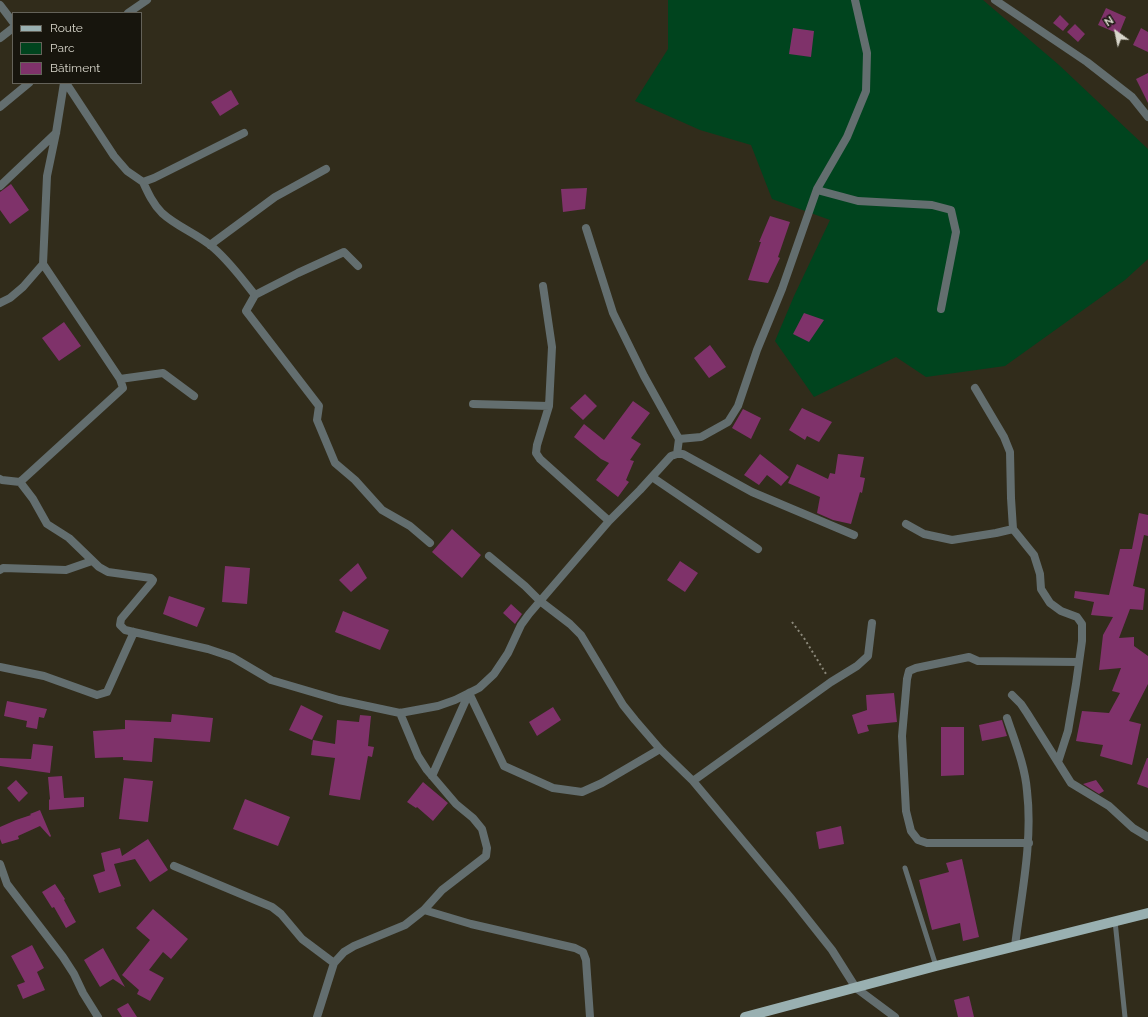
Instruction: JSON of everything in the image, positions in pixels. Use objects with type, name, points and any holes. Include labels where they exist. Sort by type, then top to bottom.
[{"type":"main road","points":[[745,1017],[936,966],[1148,913]]},
{"type":"street","points":[[129,12],[147,0]]},
{"type":"street","points":[[679,439],[702,437],[728,422],[738,406],[757,350],[782,289],[817,190],[847,137],[866,91],[867,53],[855,0]]},
{"type":"street","points":[[995,0],[1093,67],[1132,97],[1148,116]]},
{"type":"street","points":[[0,5],[12,21]]},
{"type":"street","points":[[0,38],[12,29]]},
{"type":"street","points":[[0,107],[28,84]]},
{"type":"street","points":[[20,482],[123,388],[120,379],[43,264],[47,176],[65,84]]},
{"type":"street","points":[[66,84],[114,156],[127,171],[143,182],[153,202],[162,213],[182,228],[210,245],[224,258],[255,295]]},
{"type":"street","points":[[0,186],[56,133]]},
{"type":"street","points":[[143,182],[154,178],[244,133]]},
{"type":"street","points":[[210,245],[275,197],[326,169]]},
{"type":"street","points":[[817,190],[858,201],[932,205],[951,210],[956,232],[942,309]]},
{"type":"street","points":[[586,228],[614,313],[644,376],[679,439],[677,454]]},
{"type":"street","points":[[358,266],[344,252],[255,295],[246,311],[319,406],[317,420],[335,463],[355,480],[382,510],[410,526],[430,543]]},
{"type":"street","points":[[0,303],[10,298],[23,287],[43,264]]},
{"type":"street","points":[[543,286],[552,347],[549,406],[536,453],[540,459],[609,521]]},
{"type":"street","points":[[120,379],[163,373],[194,396]]},
{"type":"street","points":[[975,388],[1004,437],[1010,452],[1013,529],[1034,555],[1040,574],[1041,588],[1050,604],[1061,611],[1077,617],[1082,624],[1082,641],[1068,731],[1058,762]]},
{"type":"street","points":[[473,404],[549,406]]},
{"type":"street","points":[[0,479],[20,482],[33,499],[47,524],[69,538],[99,567],[108,572],[151,578],[153,580],[121,619],[120,625],[125,630],[208,649],[232,657],[276,682],[339,700],[400,713],[438,706],[455,700],[479,688],[494,674],[508,653],[529,614],[609,521],[671,456],[683,454],[752,492],[854,536]]},
{"type":"street","points":[[652,477],[758,549]]},
{"type":"street","points":[[906,524],[924,534],[952,540],[1013,529]]},
{"type":"street","points":[[489,556],[580,634],[622,705],[634,720],[660,749],[693,781],[832,950],[856,988],[895,1017]]},
{"type":"street","points":[[0,570],[3,568],[66,570],[92,560]]},
{"type":"street","points":[[693,781],[831,682],[857,666],[868,656],[872,623]]},
{"type":"street","points":[[0,667],[44,676],[97,695],[107,692],[134,632]]},
{"type":"street","points":[[1028,843],[927,843],[918,840],[912,831],[906,811],[902,736],[907,679],[910,671],[916,668],[969,657],[978,661],[1079,662]]},
{"type":"street","points":[[469,692],[504,766],[553,788],[582,792],[602,783],[660,749]]},
{"type":"street","points":[[432,776],[469,692]]},
{"type":"street","points":[[1012,696],[1024,709],[1071,783],[1109,806],[1133,828],[1148,837]]},
{"type":"street","points":[[317,1017],[334,963],[344,952],[354,946],[405,925],[424,910],[442,890],[486,856],[487,848],[482,829],[473,818],[456,804],[427,770],[418,756],[400,713]]},
{"type":"street","points":[[1007,718],[1023,768],[1027,792],[1028,843],[1015,946]]},
{"type":"street","points":[[0,864],[7,884],[63,957],[98,1017]]},
{"type":"street","points":[[174,866],[272,907],[281,914],[302,939],[334,963]]},
{"type":"street","points":[[424,910],[471,924],[575,948],[583,952],[586,960],[590,1017]]},
{"type":"lane","points":[[905,868],[936,966]]},
{"type":"lane","points":[[1116,921],[1125,1017]]},
{"type":"path","points":[[792,622],[804,638],[831,682]]},
{"type":"green space","points":[[668,0],[983,0],[1059,65],[1148,149],[1148,259],[1125,280],[1005,366],[926,377],[896,357],[814,397],[775,341],[794,296],[830,220],[772,199],[751,145],[700,130],[635,101],[668,49]]},
{"type":"building","points":[[1106,8],[1126,17],[1119,34],[1098,25]]},
{"type":"building","points":[[1060,15],[1069,24],[1063,31],[1053,23]]},
{"type":"building","points":[[1075,24],[1085,34],[1078,42],[1067,32]]},
{"type":"building","points":[[793,28],[814,31],[811,57],[789,54]]},
{"type":"building","points":[[1141,28],[1148,32],[1148,52],[1133,45]]},
{"type":"building","points":[[1148,73],[1148,103],[1136,79]]},
{"type":"building","points":[[231,90],[239,104],[220,116],[211,102]]},
{"type":"building","points":[[11,184],[29,210],[10,224],[0,210],[0,192]]},
{"type":"building","points":[[587,188],[585,209],[563,212],[561,189]]},
{"type":"building","points":[[770,216],[790,222],[778,257],[780,258],[768,283],[748,280],[761,242],[759,242]]},
{"type":"building","points":[[804,313],[824,320],[809,342],[793,334]]},
{"type":"building","points":[[64,322],[81,346],[59,361],[42,338]]},
{"type":"building","points":[[710,345],[726,367],[709,378],[694,358]]},
{"type":"building","points":[[585,394],[597,406],[583,420],[570,408]]},
{"type":"building","points":[[633,401],[650,413],[631,438],[641,444],[630,460],[634,461],[626,480],[629,482],[618,497],[596,480],[609,463],[601,459],[574,437],[584,424],[604,440]]},
{"type":"building","points":[[802,408],[832,422],[819,442],[807,436],[805,440],[789,430]]},
{"type":"building","points":[[743,409],[761,418],[751,439],[732,428]]},
{"type":"building","points":[[760,454],[789,477],[781,486],[767,475],[759,485],[744,475]]},
{"type":"building","points":[[838,454],[864,457],[860,477],[865,478],[862,493],[860,492],[851,524],[833,520],[817,513],[820,497],[788,483],[797,464],[828,479],[830,473],[835,474]]},
{"type":"building","points":[[1139,513],[1148,515],[1148,536],[1144,535],[1133,586],[1145,589],[1143,610],[1130,609],[1119,638],[1134,637],[1134,646],[1148,656],[1148,684],[1129,721],[1141,724],[1132,765],[1100,756],[1103,745],[1076,741],[1082,711],[1109,713],[1120,693],[1112,691],[1121,668],[1099,670],[1103,635],[1113,617],[1091,615],[1094,602],[1074,598],[1075,591],[1109,595],[1120,549],[1132,549]]},
{"type":"building","points":[[452,529],[481,555],[462,578],[432,552]]},
{"type":"building","points":[[680,561],[698,573],[685,592],[667,580]]},
{"type":"building","points":[[358,563],[367,578],[351,592],[339,580]]},
{"type":"building","points":[[225,566],[250,568],[247,604],[222,602]]},
{"type":"building","points":[[169,596],[205,608],[197,627],[163,614]]},
{"type":"building","points":[[511,604],[522,614],[515,624],[503,613]]},
{"type":"building","points":[[343,611],[389,630],[380,650],[335,632]]},
{"type":"building","points":[[894,693],[897,722],[867,725],[869,731],[858,734],[852,715],[867,710],[866,695]]},
{"type":"building","points":[[7,701],[47,709],[44,718],[39,717],[37,729],[26,727],[27,721],[4,716]]},
{"type":"building","points":[[301,705],[323,716],[312,740],[289,730]]},
{"type":"building","points":[[553,707],[561,720],[537,736],[529,722]]},
{"type":"building","points":[[172,714],[213,718],[210,742],[154,738],[152,762],[123,760],[123,757],[95,758],[93,731],[125,729],[125,720],[171,722]]},
{"type":"building","points":[[360,715],[371,716],[368,746],[374,747],[372,757],[368,756],[360,800],[329,795],[335,758],[311,755],[313,740],[335,744],[337,720],[359,722]]},
{"type":"building","points":[[1002,720],[1007,736],[982,741],[979,725]]},
{"type":"building","points":[[941,727],[964,727],[964,775],[941,776]]},
{"type":"building","points":[[33,744],[53,746],[50,773],[0,766],[0,758],[31,759]]},
{"type":"building","points":[[1148,758],[1148,788],[1137,784]]},
{"type":"building","points":[[62,776],[64,798],[84,797],[84,807],[49,810],[50,799],[48,777]]},
{"type":"building","points":[[124,778],[153,781],[148,822],[119,819]]},
{"type":"building","points":[[16,780],[28,793],[19,802],[7,788]]},
{"type":"building","points":[[1096,780],[1104,791],[1099,794],[1083,784]]},
{"type":"building","points":[[423,782],[448,803],[433,821],[417,807],[416,808],[407,802]]},
{"type":"building","points":[[245,799],[290,817],[278,846],[233,829]]},
{"type":"building","points":[[40,810],[51,836],[50,837],[40,826],[18,836],[19,839],[2,844],[0,839],[0,827]]},
{"type":"building","points":[[841,826],[844,844],[819,849],[816,832]]},
{"type":"building","points":[[148,839],[168,870],[150,882],[135,859],[114,864],[121,886],[99,893],[93,875],[105,871],[101,853],[120,848],[122,856]]},
{"type":"building","points":[[962,859],[979,937],[963,941],[960,923],[932,930],[919,880],[949,872],[946,863]]},
{"type":"building","points":[[55,884],[65,899],[64,900],[76,922],[66,928],[54,907],[52,908],[42,892]]},
{"type":"building","points":[[153,909],[188,939],[171,959],[163,952],[149,970],[164,978],[150,1001],[137,994],[139,990],[122,975],[150,940],[136,928]]},
{"type":"building","points":[[32,945],[44,968],[37,972],[45,990],[23,999],[17,985],[25,982],[11,956]]},
{"type":"building","points":[[103,948],[125,987],[113,979],[100,987],[84,960]]},
{"type":"building","points":[[969,996],[974,1017],[958,1017],[954,1000]]},
{"type":"building","points":[[128,1003],[137,1017],[122,1017],[117,1009]]}]
